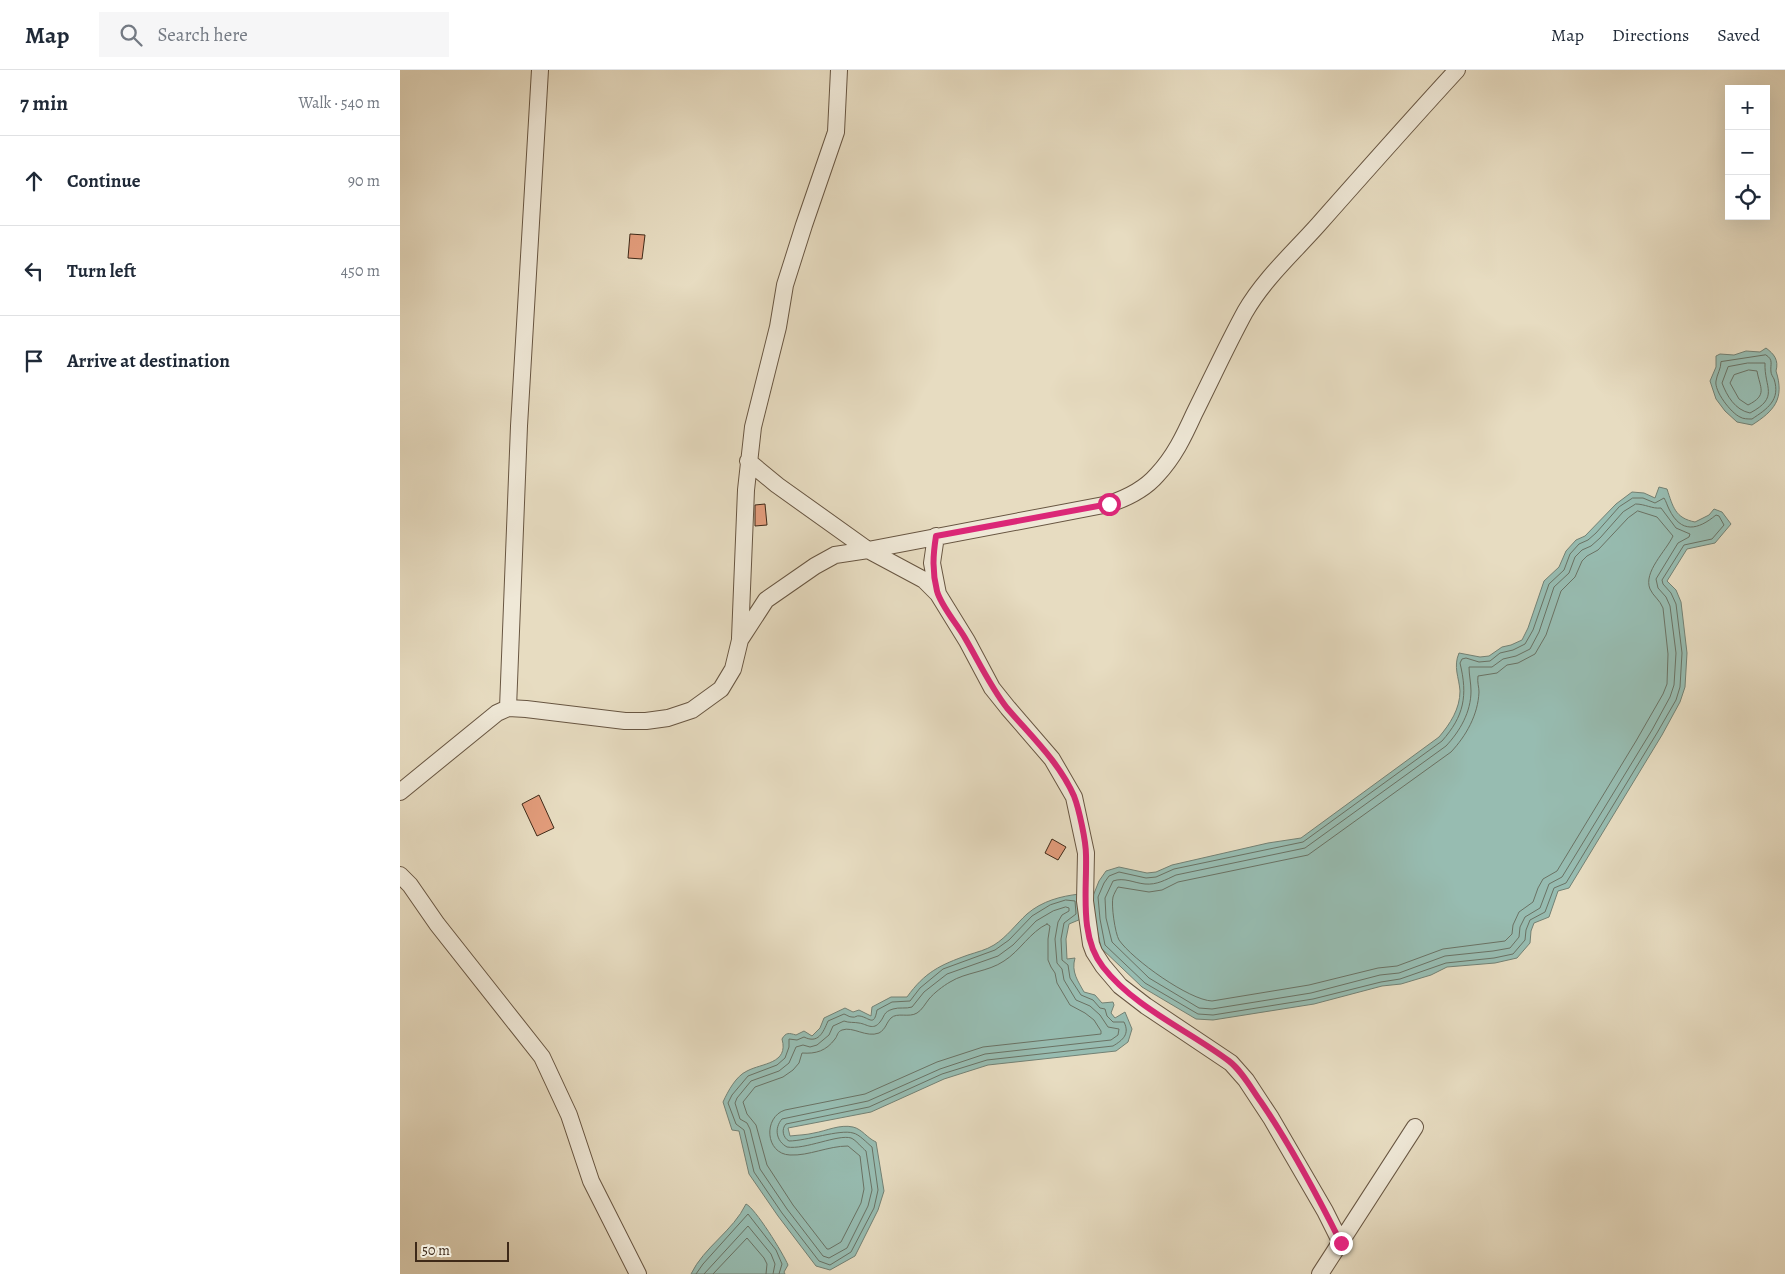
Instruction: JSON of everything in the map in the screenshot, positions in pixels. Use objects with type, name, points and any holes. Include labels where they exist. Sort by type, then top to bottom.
[{"type":"lane","points":[[508,708],[519,426],[540,70]]},
{"type":"lane","points":[[400,792],[497,713],[508,708],[625,721],[668,718],[692,710],[720,689],[733,668],[740,640],[748,461],[753,427],[778,327],[785,285],[836,132],[839,70]]},
{"type":"lane","points":[[740,640],[766,600],[815,566],[835,555],[1109,504],[1128,498],[1156,476],[1176,451],[1246,311],[1263,287],[1294,250],[1355,185],[1377,157],[1457,70]]},
{"type":"lane","points":[[748,461],[777,485],[868,550],[924,580],[938,594],[967,641],[992,688],[1052,759],[1074,797],[1086,853],[1085,900],[1091,944],[1094,952],[1120,986],[1146,1006],[1231,1063],[1246,1080],[1271,1118],[1325,1211],[1341,1243]]},
{"type":"lane","points":[[936,536],[932,563],[938,594]]},
{"type":"lane","points":[[400,875],[410,884],[437,924],[542,1057],[568,1115],[591,1181],[638,1274]]},
{"type":"lane","points":[[1320,1274],[1415,1127]]},
{"type":"water","points":[[1766,348],[1773,355],[1777,364],[1776,371],[1779,389],[1776,403],[1766,415],[1752,425],[1737,422],[1716,399],[1710,381],[1716,367],[1716,356],[1720,354],[1734,355],[1746,351],[1760,352]]},
{"type":"water","points":[[1659,487],[1667,489],[1673,506],[1683,518],[1695,522],[1709,515],[1714,509],[1722,512],[1731,524],[1715,543],[1687,549],[1667,581],[1676,590],[1681,602],[1687,653],[1685,687],[1680,702],[1662,735],[1569,888],[1558,891],[1549,917],[1534,923],[1530,943],[1517,958],[1495,963],[1447,967],[1431,975],[1401,984],[1382,986],[1314,1004],[1213,1020],[1196,1019],[1142,987],[1101,948],[1095,920],[1093,896],[1099,881],[1106,871],[1119,867],[1147,873],[1156,872],[1172,865],[1268,843],[1301,838],[1439,737],[1456,710],[1460,698],[1456,667],[1459,653],[1480,657],[1489,656],[1502,647],[1522,640],[1544,581],[1559,567],[1566,551],[1576,540],[1585,536],[1616,504],[1632,492],[1644,493],[1655,498]]},
{"type":"water","points":[[1080,894],[1081,919],[1069,924],[1066,939],[1067,959],[1075,958],[1074,968],[1077,980],[1084,992],[1095,995],[1102,1003],[1113,1002],[1114,1005],[1111,1013],[1115,1018],[1125,1012],[1132,1029],[1128,1042],[1116,1051],[988,1065],[944,1079],[871,1112],[788,1128],[790,1136],[811,1134],[848,1126],[859,1130],[876,1142],[884,1191],[878,1210],[855,1256],[830,1270],[816,1266],[749,1174],[739,1131],[732,1130],[723,1102],[733,1084],[743,1073],[778,1058],[782,1053],[782,1039],[786,1034],[796,1035],[804,1031],[812,1036],[820,1028],[824,1018],[845,1008],[853,1012],[859,1010],[871,1016],[872,1007],[891,997],[907,997],[920,981],[934,970],[985,950],[999,942],[1033,909],[1045,902]]},
{"type":"water","points":[[746,1204],[775,1241],[788,1265],[784,1272],[785,1274],[691,1274],[703,1255],[734,1223]]},
{"type":"building","points":[[630,234],[645,235],[642,259],[628,258]]},
{"type":"building","points":[[765,504],[767,525],[755,526],[755,505]]},
{"type":"building","points":[[539,795],[554,828],[537,836],[522,804]]},
{"type":"building","points":[[1052,839],[1066,847],[1058,860],[1045,853]]},
{"type":"route","points":[[1109,504],[936,536],[932,563],[938,594],[967,641],[992,688],[1052,759],[1074,797],[1085,841],[1085,900],[1091,944],[1094,952],[1120,986],[1146,1006],[1231,1063],[1246,1080],[1271,1118],[1325,1211],[1341,1243]]}]
